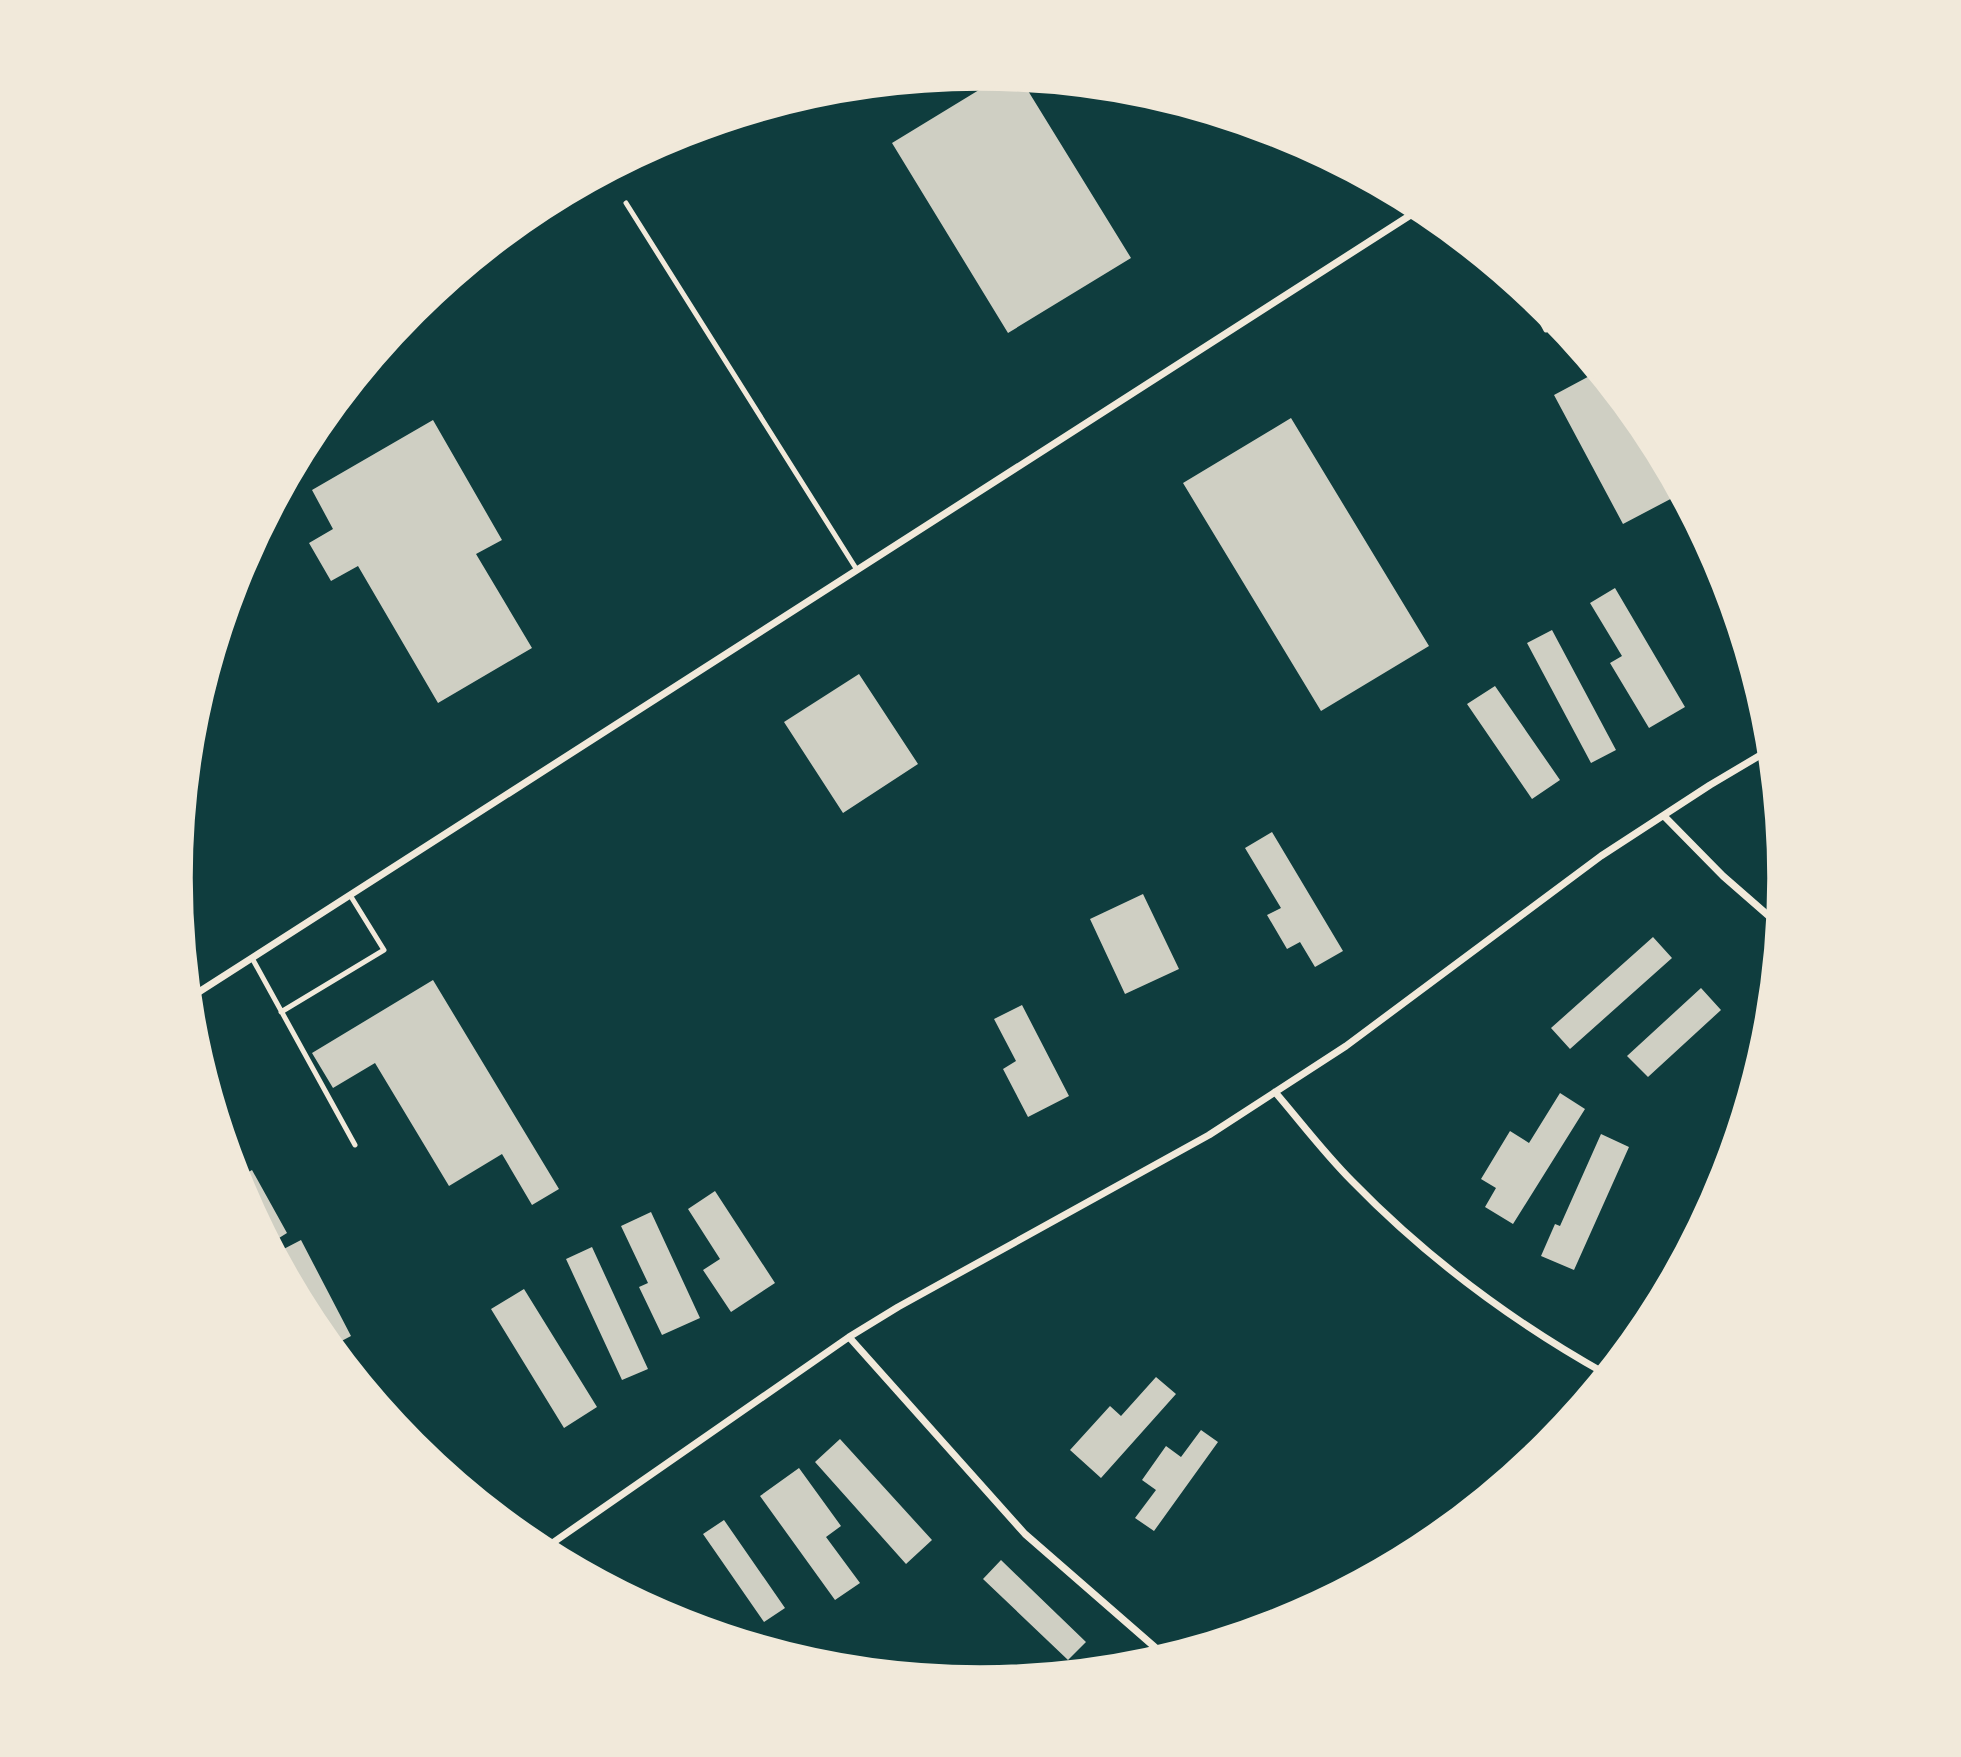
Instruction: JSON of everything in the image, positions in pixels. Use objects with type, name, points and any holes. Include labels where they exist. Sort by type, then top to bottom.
[{"type":"street","points":[[200,992],[1409,216]]},
{"type":"street","points":[[554,1542],[849,1337],[898,1307],[1209,1135],[1346,1046],[1601,856],[1760,756]]},
{"type":"street","points":[[1664,816],[1723,876],[1769,916]]},
{"type":"street","points":[[1275,1092],[1351,1180],[1420,1245],[1550,1343],[1598,1370]]},
{"type":"street","points":[[849,1337],[1025,1534],[1156,1648]]},
{"type":"lane","points":[[626,203],[857,570]]},
{"type":"lane","points":[[281,1012],[384,950],[350,895]]},
{"type":"lane","points":[[252,958],[355,1145]]},
{"type":"building","points":[[981,89],[1028,91],[1131,258],[1008,333],[892,143]]},
{"type":"building","points":[[1589,376],[1637,440],[1672,498],[1623,524],[1554,395]]},
{"type":"building","points":[[1291,418],[1429,646],[1321,711],[1183,483]]},
{"type":"building","points":[[433,420],[502,540],[476,554],[532,648],[438,703],[358,566],[331,581],[309,543],[333,529],[312,490]]},
{"type":"building","points":[[1615,588],[1685,707],[1649,728],[1610,663],[1622,656],[1590,603]]},
{"type":"building","points":[[1552,630],[1616,750],[1591,763],[1527,643]]},
{"type":"building","points":[[859,674],[918,764],[843,813],[784,722]]},
{"type":"building","points":[[1495,686],[1560,780],[1532,799],[1467,704]]},
{"type":"building","points":[[1272,832],[1343,951],[1315,967],[1300,942],[1287,949],[1267,915],[1281,908],[1245,848]]},
{"type":"building","points":[[1143,894],[1179,969],[1125,994],[1090,919]]},
{"type":"building","points":[[1653,937],[1672,958],[1570,1049],[1551,1028]]},
{"type":"building","points":[[433,980],[559,1189],[532,1205],[502,1154],[449,1186],[375,1063],[333,1088],[312,1053]]},
{"type":"building","points":[[1701,988],[1721,1010],[1648,1077],[1627,1056]]},
{"type":"building","points":[[1022,1005],[1069,1096],[1028,1117],[1003,1069],[1016,1061],[994,1019]]},
{"type":"building","points":[[1560,1093],[1585,1109],[1513,1224],[1485,1207],[1496,1188],[1481,1179],[1510,1131],[1529,1143]]},
{"type":"building","points":[[1601,1134],[1629,1147],[1574,1270],[1541,1256],[1555,1224],[1560,1226]]},
{"type":"building","points":[[252,1170],[287,1233],[278,1238],[251,1181],[248,1172]]},
{"type":"building","points":[[715,1191],[775,1283],[731,1312],[703,1270],[720,1259],[688,1209]]},
{"type":"building","points":[[651,1212],[700,1318],[662,1335],[639,1287],[648,1283],[621,1226]]},
{"type":"building","points":[[301,1240],[351,1336],[341,1341],[284,1249]]},
{"type":"building","points":[[592,1247],[648,1369],[622,1380],[566,1259]]},
{"type":"building","points":[[524,1289],[597,1407],[564,1428],[491,1309]]},
{"type":"building","points":[[1156,1377],[1176,1394],[1101,1478],[1070,1450],[1110,1406],[1121,1416]]},
{"type":"building","points":[[1201,1430],[1218,1442],[1154,1531],[1135,1518],[1156,1490],[1142,1480],[1166,1446],[1181,1457]]},
{"type":"building","points":[[840,1439],[932,1540],[906,1564],[815,1462]]},
{"type":"building","points":[[799,1468],[841,1526],[826,1537],[860,1583],[835,1600],[760,1496]]},
{"type":"building","points":[[724,1520],[785,1608],[764,1622],[703,1534]]},
{"type":"building","points":[[1001,1560],[1086,1642],[1068,1660],[983,1579]]}]
